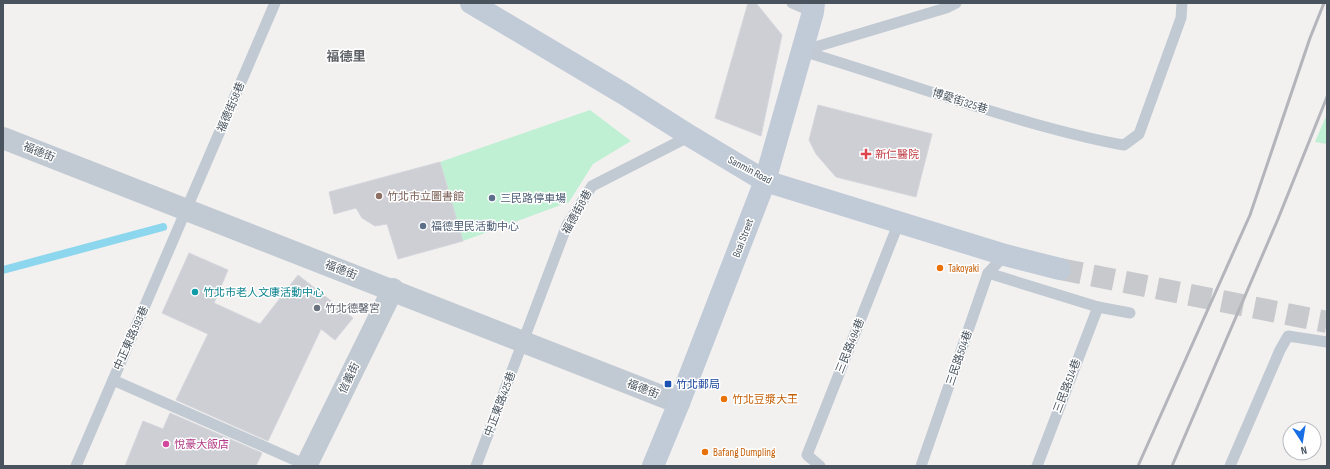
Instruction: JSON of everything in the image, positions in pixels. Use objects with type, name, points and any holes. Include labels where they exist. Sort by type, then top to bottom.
[{"type":"street","name":"Sanmin Road","points":[[471,3],[624,94],[765,181],[1005,255],[1060,269]]},
{"type":"street","name":"Boai Street","points":[[653,466],[765,181],[814,7]]},
{"type":"street","name":"福德街","points":[[3,138],[679,403]]},
{"type":"street","name":"信義街","points":[[306,466],[393,290]]},
{"type":"lane","name":"福德街58巷","points":[[187,211],[275,3]]},
{"type":"lane","points":[[792,3],[814,7]]},
{"type":"lane","points":[[802,52],[946,8],[956,3]]},
{"type":"lane","name":"博愛街325巷","points":[[802,52],[852,66],[984,110],[1107,142],[1124,145],[1139,134],[1181,18],[1182,3]]},
{"type":"lane","name":"福德街8巷","points":[[523,342],[567,225],[592,186],[690,136]]},
{"type":"lane","name":"中正東路393巷","points":[[76,466],[187,211]]},
{"type":"lane","name":"三民路494巷","points":[[820,466],[807,455],[900,222]]},
{"type":"lane","name":"三民路504巷","points":[[921,466],[988,273],[1005,255]]},
{"type":"lane","points":[[988,273],[1098,307],[1130,313]]},
{"type":"lane","name":"三民路514巷","points":[[1037,466],[1098,307]]},
{"type":"lane","points":[[1230,466],[1280,350],[1288,336],[1327,342]]},
{"type":"lane","name":"中正東路425巷","points":[[476,466],[523,342]]},
{"type":"lane","points":[[113,380],[306,466]]},
{"type":"green space","points":[[590,110],[631,141],[593,164],[569,202],[463,241],[440,162]]},
{"type":"green space","points":[[1327,114],[1327,144],[1315,142]]},
{"type":"building","points":[[748,3],[756,3],[782,35],[761,136],[715,118]]},
{"type":"building","name":"新仁醫院","points":[[818,105],[932,134],[916,197],[836,177],[816,154],[809,140]]},
{"type":"building","points":[[440,162],[463,241],[398,259],[387,224],[375,226],[362,218],[356,208],[334,214],[329,192]]},
{"type":"building","points":[[189,253],[228,270],[214,303],[260,324],[298,275],[353,318],[335,340],[321,329],[268,441],[176,400],[208,334],[162,313]]},
{"type":"building","name":"悅豪大飯店","points":[[170,413],[262,453],[256,466],[125,466],[143,421],[163,429]]},
{"type":"waterway","points":[[3,270],[163,227]]},
{"type":"tunnel","points":[[1060,269],[1327,322]]},
{"type":"railway","points":[[1138,466],[1250,215],[1310,38],[1324,3]]},
{"type":"railway","points":[[1172,466],[1278,219],[1327,97]]},
{"type":"place","name":"新仁醫院","points":[[866,154]]},
{"type":"place","name":"竹北市立圖書館","points":[[379,196]]},
{"type":"place","name":"三民路停車場","points":[[492,198]]},
{"type":"place","name":"福德里民活動中心","points":[[423,226]]},
{"type":"place","name":"Takoyaki","points":[[940,268]]},
{"type":"place","name":"竹北市老人文康活動中心","points":[[195,292]]},
{"type":"place","name":"竹北德馨宮","points":[[317,308]]},
{"type":"place","name":"竹北郵局","points":[[668,384]]},
{"type":"place","name":"竹北豆漿大王","points":[[724,399]]},
{"type":"place","name":"悅豪大飯店","points":[[166,444]]},
{"type":"place","name":"Bafang Dumpling","points":[[705,452]]},
{"type":"district","name":"福德里","points":[[346,57]]}]
